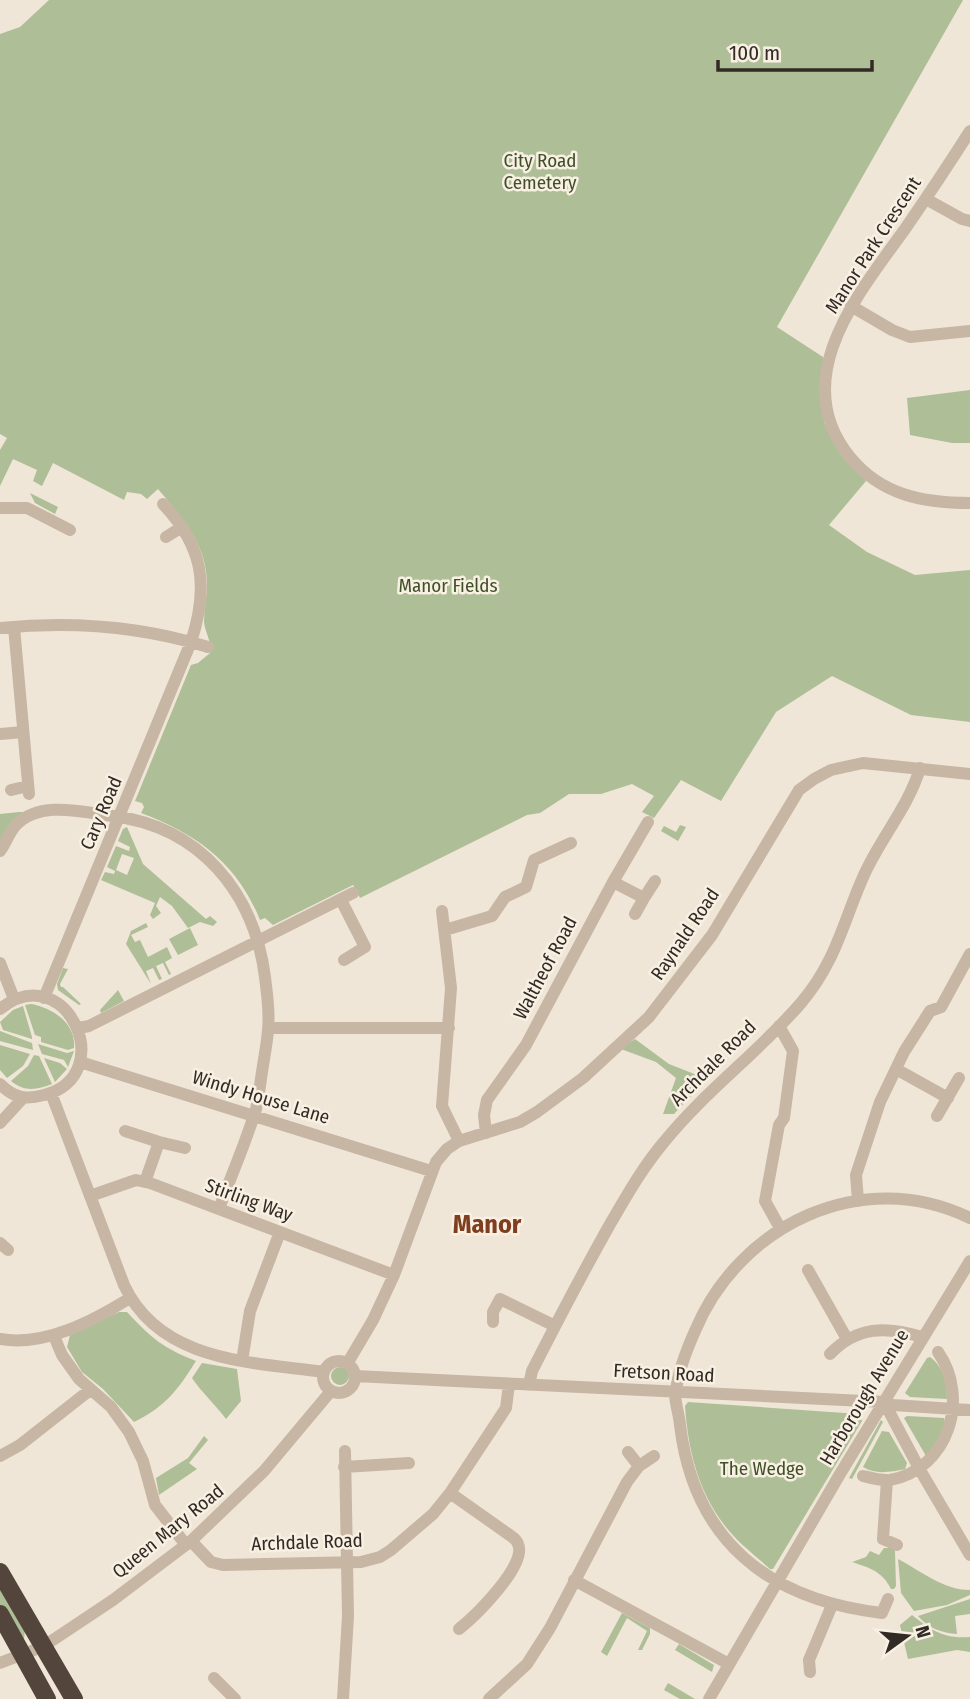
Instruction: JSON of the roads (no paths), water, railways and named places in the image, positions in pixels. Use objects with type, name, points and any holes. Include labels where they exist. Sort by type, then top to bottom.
[{"type":"highway","points":[[0,1572],[74,1699]]},
{"type":"highway","points":[[0,1614],[47,1699]]},
{"type":"street","name":"Manor Park Crescent","points":[[970,131],[851,306],[830,351],[824,391],[831,424],[843,449],[859,468],[883,486],[911,498],[970,503]]},
{"type":"street","points":[[926,199],[970,221]]},
{"type":"street","points":[[851,306],[892,330],[910,337],[970,331]]},
{"type":"street","name":"Cary Road","points":[[44,998],[191,642],[200,613],[201,571],[197,553],[182,527],[163,504]]},
{"type":"street","points":[[0,508],[27,508],[70,530]]},
{"type":"street","points":[[166,537],[182,527]]},
{"type":"street","points":[[0,628],[71,624],[109,627],[191,642],[208,648]]},
{"type":"street","points":[[11,790],[28,790],[14,627]]},
{"type":"street","points":[[0,734],[23,732]]},
{"type":"street","name":"Raynald Road","points":[[430,1171],[443,1153],[459,1142],[520,1122],[537,1112],[583,1078],[649,1017],[712,935],[799,790],[831,769],[863,763],[970,774]]},
{"type":"street","name":"Archdale Road","points":[[529,1385],[532,1371],[555,1326],[635,1182],[663,1143],[711,1090],[779,1026],[813,988],[827,967],[864,876],[888,828],[916,783],[920,768]]},
{"type":"street","points":[[0,851],[13,827],[25,816],[40,811],[68,810],[120,817],[169,832],[205,856],[235,890],[258,942],[267,994],[269,1028],[253,1115],[219,1209]]},
{"type":"street","name":"Waltheof Road","points":[[486,1133],[484,1115],[487,1100],[526,1045],[648,822]]},
{"type":"street","points":[[445,930],[492,916],[505,897],[526,887],[534,860],[571,843]]},
{"type":"street","points":[[635,914],[655,881]]},
{"type":"street","points":[[613,882],[644,898]]},
{"type":"street","points":[[79,1028],[89,1026],[353,893]]},
{"type":"street","points":[[341,900],[365,947],[344,960]]},
{"type":"street","points":[[442,911],[451,988],[442,1106],[459,1142]]},
{"type":"street","points":[[858,1201],[856,1175],[880,1102],[930,1012],[940,1007],[970,954]]},
{"type":"street","points":[[0,964],[14,999]]},
{"type":"street","points":[[0,1009],[14,999],[27,996],[44,998],[59,1004],[71,1014],[79,1028],[82,1046],[80,1062],[66,1084],[51,1093],[23,1098],[9,1093],[0,1084]]},
{"type":"street","points":[[779,1026],[793,1051],[784,1118],[779,1125],[765,1201],[780,1228]]},
{"type":"street","points":[[269,1028],[449,1028]]},
{"type":"street","name":"Windy House Lane","points":[[80,1062],[430,1171]]},
{"type":"street","points":[[896,1069],[948,1098]]},
{"type":"street","points":[[937,1116],[959,1078]]},
{"type":"street","points":[[51,1093],[130,1298],[145,1318],[165,1335],[189,1348],[211,1355],[324,1372],[334,1363],[347,1364]]},
{"type":"street","points":[[0,1123],[23,1098]]},
{"type":"street","points":[[125,1131],[185,1148]]},
{"type":"street","points":[[90,1196],[136,1180],[145,1182],[159,1142]]},
{"type":"street","points":[[347,1364],[373,1320],[394,1275],[430,1171]]},
{"type":"street","name":"Stirling Way","points":[[145,1182],[394,1275]]},
{"type":"street","points":[[888,1599],[885,1616],[832,1605],[778,1583],[755,1568],[721,1534],[701,1503],[686,1459],[676,1393],[690,1343],[709,1301],[736,1264],[780,1228],[823,1208],[884,1198],[918,1201],[970,1218]]},
{"type":"street","points":[[242,1361],[250,1311],[280,1231]]},
{"type":"street","name":"Harborough Avenue","points":[[709,1699],[922,1337],[970,1261]]},
{"type":"street","points":[[808,1270],[847,1339]]},
{"type":"street","points":[[0,1339],[22,1341],[54,1336],[130,1298]]},
{"type":"street","points":[[493,1322],[493,1312],[500,1299],[555,1326]]},
{"type":"street","points":[[830,1354],[847,1339],[881,1329],[922,1337]]},
{"type":"street","name":"Archdale Road","points":[[54,1336],[68,1366],[117,1414],[129,1432],[143,1461],[155,1505],[188,1543],[211,1562],[223,1565],[347,1562],[371,1559],[391,1550],[418,1529],[450,1493],[506,1408],[509,1384]]},
{"type":"street","points":[[863,1476],[887,1480],[920,1470],[950,1440],[964,1409],[956,1379],[947,1361],[938,1352]]},
{"type":"street","points":[[347,1364],[355,1376]]},
{"type":"street","points":[[324,1372],[325,1385],[331,1391]]},
{"type":"street","name":"Fretson Road","points":[[355,1376],[884,1402],[893,1405],[964,1409]]},
{"type":"street","name":"Queen Mary Road","points":[[0,1663],[42,1647],[113,1600],[188,1543],[264,1471],[331,1391],[338,1393],[348,1390],[355,1376]]},
{"type":"street","points":[[0,1456],[20,1445],[90,1390]]},
{"type":"street","points":[[884,1402],[970,1555]]},
{"type":"street","points":[[343,1699],[348,1616],[345,1451]]},
{"type":"street","points":[[628,1452],[639,1466]]},
{"type":"street","points":[[489,1699],[527,1664],[550,1628],[617,1499],[639,1466],[654,1456]]},
{"type":"street","points":[[344,1467],[409,1463]]},
{"type":"street","points":[[887,1480],[883,1539],[897,1545]]},
{"type":"street","points":[[450,1493],[511,1536],[518,1542],[520,1549],[506,1579],[491,1601],[458,1629]]},
{"type":"street","points":[[574,1580],[729,1664]]},
{"type":"street","points":[[810,1672],[809,1660],[832,1605]]},
{"type":"street","points":[[214,1678],[234,1699]]},
{"type":"district","name":"Manor","points":[[487,1224]]},
{"type":"park label","name":"City Road Cemetery","points":[[540,171]]},
{"type":"park label","name":"Manor Fields","points":[[448,585]]},
{"type":"park label","name":"The Wedge","points":[[762,1468]]}]
